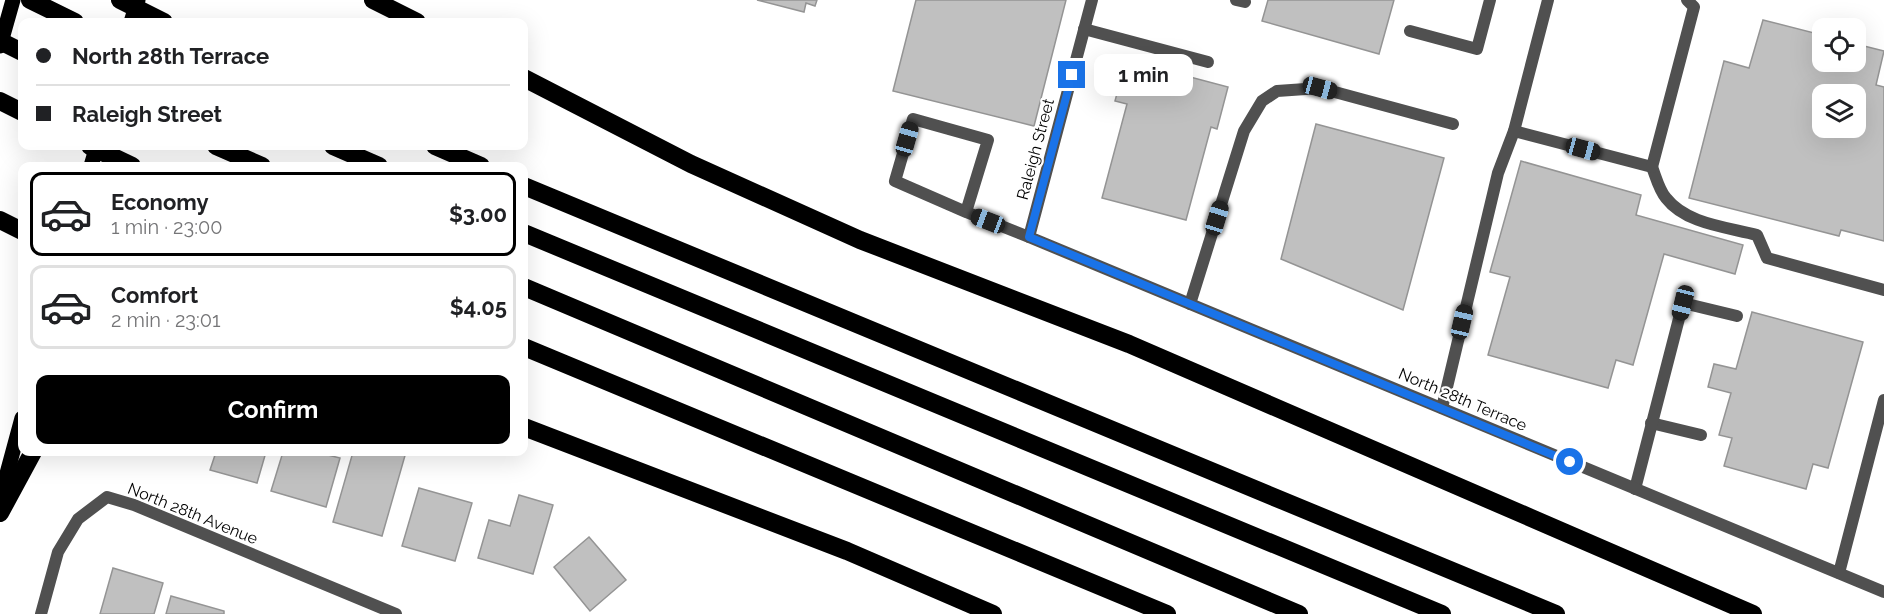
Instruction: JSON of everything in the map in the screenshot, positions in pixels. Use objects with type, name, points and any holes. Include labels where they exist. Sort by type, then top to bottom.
[{"type":"highway","points":[[30,0],[67,18]]},
{"type":"highway","points":[[120,0],[156,18]]},
{"type":"highway","points":[[373,0],[409,18]]},
{"type":"highway","points":[[0,44],[18,51]]},
{"type":"highway","points":[[528,80],[691,164],[860,240],[1129,344],[1753,614]]},
{"type":"highway","points":[[0,101],[18,110]]},
{"type":"highway","points":[[98,150],[124,162]]},
{"type":"highway","points":[[225,150],[253,162]]},
{"type":"highway","points":[[342,150],[370,162]]},
{"type":"highway","points":[[444,150],[472,162]]},
{"type":"highway","points":[[528,188],[1556,614]]},
{"type":"highway","points":[[0,220],[18,229]]},
{"type":"highway","points":[[528,235],[1442,614]]},
{"type":"highway","points":[[528,289],[1299,614]]},
{"type":"highway","points":[[528,349],[1167,614]]},
{"type":"highway","points":[[528,428],[847,551],[993,614]]},
{"type":"highway","points":[[0,513],[31,456]]},
{"type":"main road","points":[[0,44],[13,0]]},
{"type":"main road","points":[[132,18],[138,0]]},
{"type":"main road","points":[[0,499],[18,433]]},
{"type":"street","name":"Raleigh Street","points":[[1029,237],[1092,0]]},
{"type":"street","points":[[1410,31],[1477,48],[1490,0]]},
{"type":"street","points":[[1442,408],[1498,173],[1514,131],[1548,0]]},
{"type":"street","points":[[1688,0],[1694,8],[1652,167],[1665,197],[1678,210],[1690,217],[1757,235],[1767,258],[1884,290]]},
{"type":"street","points":[[1084,29],[1208,62]]},
{"type":"street","points":[[1190,304],[1244,131],[1262,101],[1278,92],[1320,88],[1453,124]]},
{"type":"street","name":"North 28th Terrace","points":[[966,212],[988,140],[913,118],[895,181],[966,212],[1884,592]]},
{"type":"street","points":[[1514,131],[1652,167]]},
{"type":"street","points":[[1635,489],[1683,303],[1737,316]]},
{"type":"street","points":[[1839,573],[1884,400]]},
{"type":"street","points":[[1652,423],[1701,435]]},
{"type":"street","name":"North 28th Avenue","points":[[40,614],[58,552],[78,519],[107,497],[134,505],[396,614]]},
{"type":"building","points":[[757,0],[817,0],[815,6],[806,3],[804,12]]},
{"type":"building","points":[[916,0],[1066,0],[1034,126],[893,91]]},
{"type":"building","points":[[1268,0],[1394,0],[1379,54],[1262,21]]},
{"type":"building","points":[[1763,20],[1812,32],[1812,72],[1866,72],[1866,46],[1884,51],[1876,85],[1884,87],[1884,241],[1841,230],[1839,236],[1689,198],[1724,61],[1749,68]]},
{"type":"building","points":[[1126,60],[1228,87],[1217,129],[1211,127],[1186,220],[1102,198],[1127,104],[1115,101]]},
{"type":"building","points":[[1316,124],[1444,158],[1403,310],[1281,259]]},
{"type":"building","points":[[1521,161],[1641,195],[1636,215],[1743,245],[1735,274],[1664,254],[1633,365],[1616,360],[1608,388],[1488,355],[1510,277],[1490,272]]},
{"type":"building","points":[[1752,312],[1863,342],[1828,468],[1813,464],[1806,489],[1724,466],[1732,438],[1719,435],[1731,393],[1708,387],[1714,364],[1736,369]]},
{"type":"building","points":[[215,456],[265,456],[257,483],[210,470]]},
{"type":"building","points":[[282,456],[340,458],[326,507],[271,491]]},
{"type":"building","points":[[352,456],[405,456],[382,536],[333,522]]},
{"type":"building","points":[[419,488],[472,503],[455,561],[402,546]]},
{"type":"building","points":[[519,495],[553,505],[533,574],[478,558],[489,520],[510,526]]},
{"type":"building","points":[[589,537],[626,580],[590,611],[554,567]]},
{"type":"building","points":[[113,568],[163,583],[154,614],[100,614]]},
{"type":"building","points":[[171,596],[224,611],[224,614],[166,614]]},
{"type":"route","points":[[1072,75],[1029,237],[1570,462]]}]
